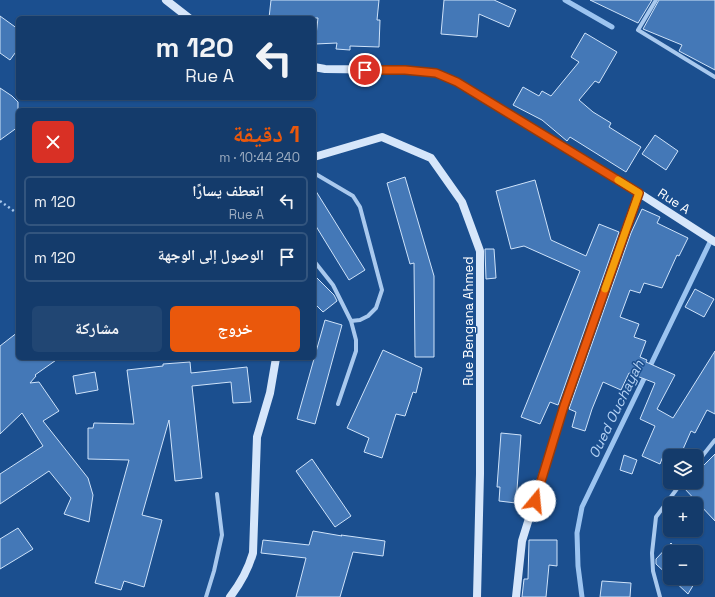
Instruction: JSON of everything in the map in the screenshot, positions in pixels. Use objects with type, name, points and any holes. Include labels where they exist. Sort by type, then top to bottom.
[{"type":"street","points":[[166,0],[186,16]]},
{"type":"street","points":[[656,0],[638,30],[715,77]]},
{"type":"street","name":"Rue A","points":[[316,68],[405,70],[436,73],[457,82],[639,193],[715,242]]},
{"type":"street","name":"Rue Bengana Ahmed","points":[[316,156],[382,137],[431,158],[462,202],[480,251],[480,474],[477,597]]},
{"type":"street","points":[[316,174],[353,196],[360,207],[382,290],[376,308],[368,316],[360,320],[351,320]]},
{"type":"street","points":[[516,597],[522,541],[564,406],[639,193]]},
{"type":"street","points":[[316,264],[333,285],[351,320],[356,340],[356,350],[338,404]]},
{"type":"street","points":[[230,597],[242,583],[249,569],[253,553],[257,437],[270,393],[276,360]]},
{"type":"street","points":[[703,455],[715,440]]},
{"type":"street","points":[[660,597],[653,570],[652,553],[656,518],[677,489]]},
{"type":"street","points":[[206,597],[214,572],[222,535],[217,494]]},
{"type":"path","points":[[0,201],[16,213]]},
{"type":"building","points":[[271,0],[379,0],[377,20],[380,20],[379,47],[350,46],[350,50],[336,49],[337,43],[316,44],[318,18],[316,18],[316,16],[269,16]]},
{"type":"building","points":[[444,0],[494,0],[516,10],[509,27],[479,14],[477,37],[441,34]]},
{"type":"building","points":[[590,0],[652,0],[638,23]]},
{"type":"building","points":[[659,0],[715,0],[715,70],[679,51],[682,45],[643,29]]},
{"type":"building","points":[[0,16],[16,28],[16,52],[10,60],[0,53]]},
{"type":"building","points":[[585,33],[617,52],[599,83],[595,81],[579,100],[593,112],[611,123],[609,127],[641,147],[626,172],[570,137],[567,141],[542,120],[513,105],[523,87],[539,96],[542,91],[551,96],[579,62],[571,57]]},
{"type":"building","points":[[0,88],[18,102],[18,108],[16,108],[16,128],[0,140]]},
{"type":"building","points":[[655,135],[678,151],[666,170],[642,154]]},
{"type":"building","points":[[405,177],[434,276],[434,357],[415,357],[414,263],[410,264],[387,183]]},
{"type":"building","points":[[535,180],[551,240],[586,256],[599,224],[619,232],[558,405],[550,402],[540,424],[521,417],[580,271],[524,246],[511,249],[496,191]]},
{"type":"building","points":[[316,191],[365,270],[349,280],[316,226]]},
{"type":"building","points":[[642,209],[660,217],[657,223],[688,238],[679,256],[677,255],[662,288],[644,283],[640,293],[630,290],[620,317],[639,324],[634,337],[646,341],[640,357],[647,360],[646,362],[675,375],[657,409],[673,418],[715,351],[715,414],[707,410],[695,433],[691,431],[683,449],[663,449],[663,456],[660,464],[642,456],[655,426],[640,419],[655,383],[629,373],[621,390],[603,382],[585,431],[572,427],[576,412],[569,409],[631,233]]},
{"type":"building","points":[[485,249],[494,249],[496,278],[486,279]]},
{"type":"building","points":[[316,277],[334,295],[337,301],[323,312],[316,305]]},
{"type":"building","points":[[695,289],[714,299],[704,317],[685,307]]},
{"type":"building","points":[[325,320],[342,325],[315,424],[297,419],[314,360],[316,360],[316,352]]},
{"type":"building","points":[[16,334],[16,360],[56,360],[35,375],[36,376],[30,383],[39,382],[59,411],[43,421],[88,478],[93,495],[89,522],[64,514],[71,498],[49,471],[0,504],[0,474],[43,446],[22,413],[0,434],[0,346]]},
{"type":"building","points":[[383,350],[422,368],[416,393],[413,392],[405,416],[396,414],[382,458],[364,452],[369,438],[347,428]]},
{"type":"building","points":[[190,362],[191,373],[247,367],[251,402],[233,403],[231,382],[192,386],[202,478],[175,481],[169,420],[142,515],[162,520],[144,587],[124,581],[121,590],[95,583],[129,460],[88,459],[88,428],[93,428],[94,423],[134,424],[127,370],[163,366],[163,364]]},
{"type":"building","points":[[95,372],[98,390],[76,394],[73,376]]},
{"type":"building","points":[[501,433],[521,435],[516,503],[499,501],[500,487],[497,487]]},
{"type":"building","points":[[715,454],[715,521],[703,508],[703,497],[692,497],[685,489],[703,489],[703,466]]},
{"type":"building","points":[[624,455],[637,460],[632,474],[620,470]]},
{"type":"building","points":[[312,459],[351,516],[335,527],[296,471]]},
{"type":"building","points":[[18,528],[33,549],[0,569],[0,539]]},
{"type":"building","points":[[313,531],[385,541],[383,556],[353,552],[340,597],[296,597],[306,558],[261,553],[263,540],[309,545]]},
{"type":"building","points":[[529,540],[557,540],[557,566],[549,565],[546,597],[522,597],[524,579],[528,579]]},
{"type":"building","points":[[663,552],[663,570],[656,564],[656,559]]},
{"type":"building","points":[[602,581],[631,583],[630,597],[600,597]]},
{"type":"building","points":[[678,585],[693,585],[688,594]]},
{"type":"waterway","points":[[565,0],[612,27]]},
{"type":"waterway","name":"Oued Ouchayah","points":[[582,597],[578,566],[577,533],[582,507],[711,240]]},
{"type":"slow traffic","points":[[605,289],[639,193],[618,180]]},
{"type":"route","points":[[365,70],[405,70],[436,73],[457,82],[639,193],[564,406],[535,501]]}]
